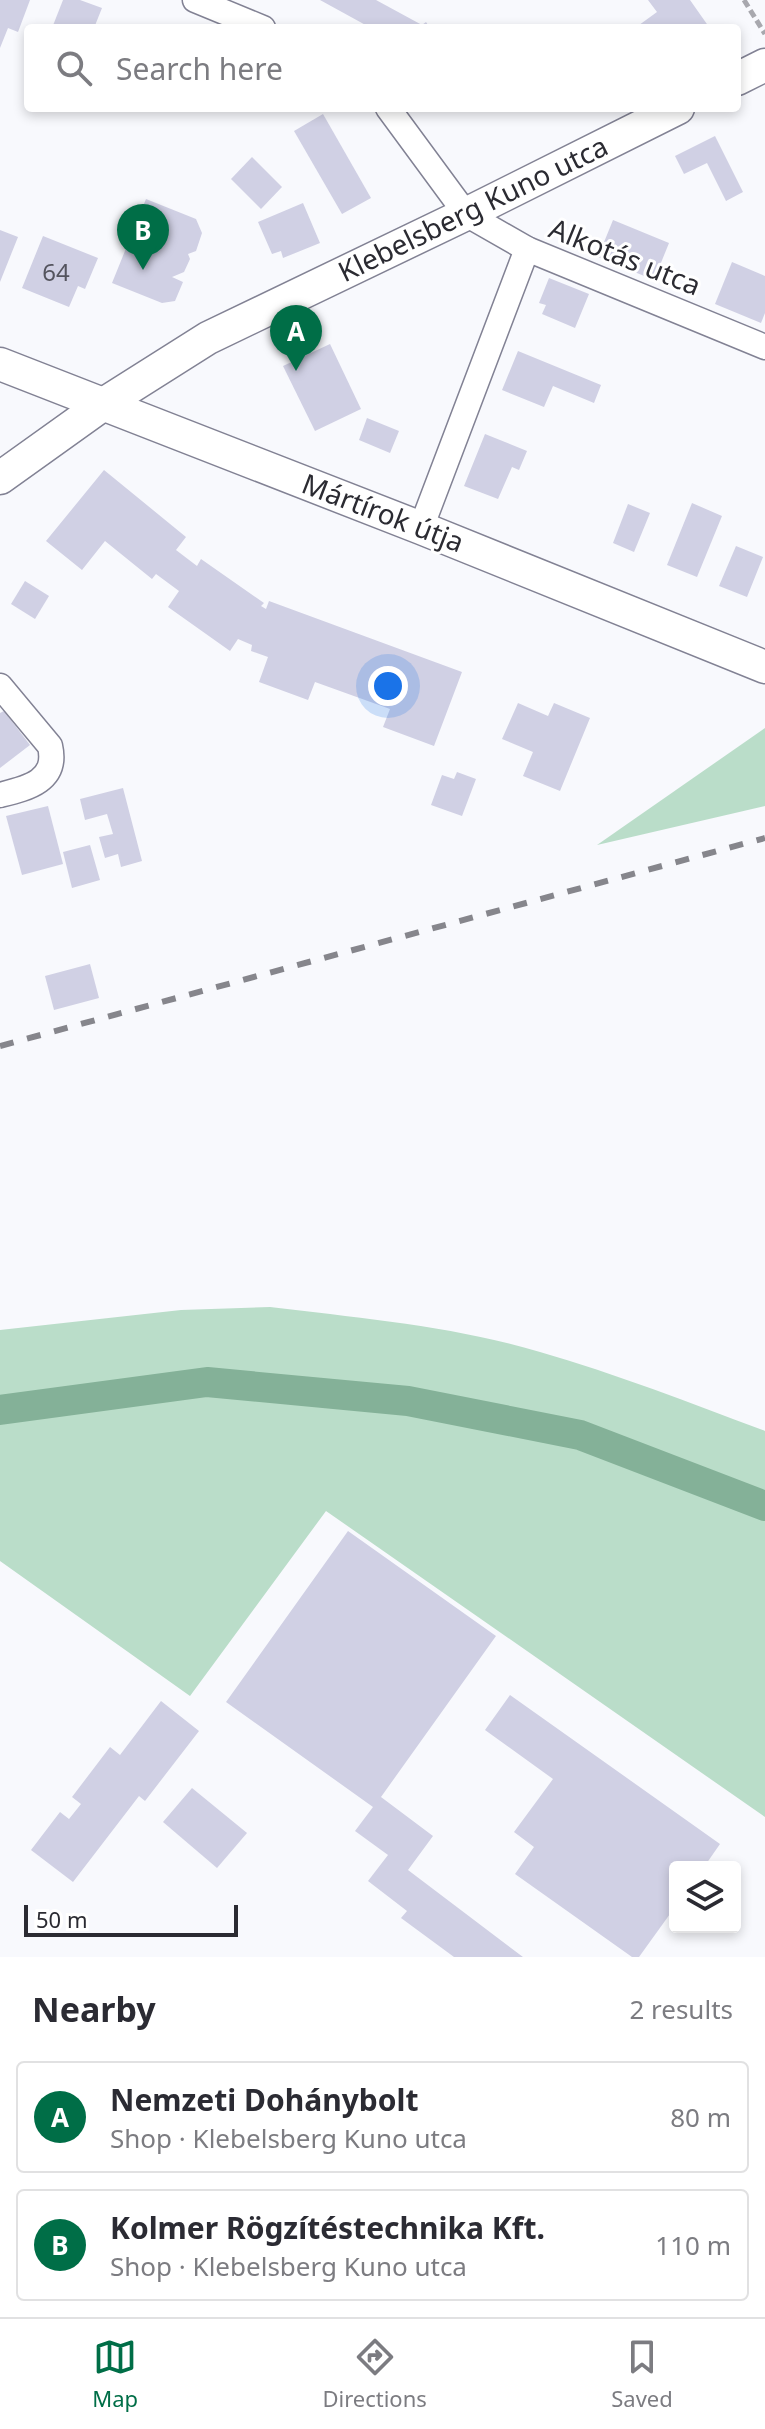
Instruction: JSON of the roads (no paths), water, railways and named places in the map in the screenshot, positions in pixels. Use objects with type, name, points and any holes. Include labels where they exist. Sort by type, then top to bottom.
[{"type":"street","points":[[195,0],[253,24]]},
{"type":"street","points":[[741,77],[765,65]]},
{"type":"street","points":[[391,112],[466,214]]},
{"type":"street","name":"Klebelsberg Kuno utca","points":[[0,478],[102,405],[208,338],[670,112]]},
{"type":"street","name":"Alkotás utca","points":[[466,214],[527,249],[765,347]]},
{"type":"street","points":[[421,528],[527,249]]},
{"type":"street","name":"Mártírok útja","points":[[0,364],[421,528],[765,667]]},
{"type":"street","points":[[0,686],[50,746],[53,758],[46,776],[0,795]]},
{"type":"waterway","points":[[0,1410],[207,1382],[408,1401],[580,1435],[765,1506]]},
{"type":"railway","points":[[0,1046],[765,838]]},
{"type":"place","name":"Kolmer Rögzítéstechnika Kft.","points":[[143,270]]},
{"type":"place","name":"Nemzeti Dohánybolt","points":[[296,371]]}]
